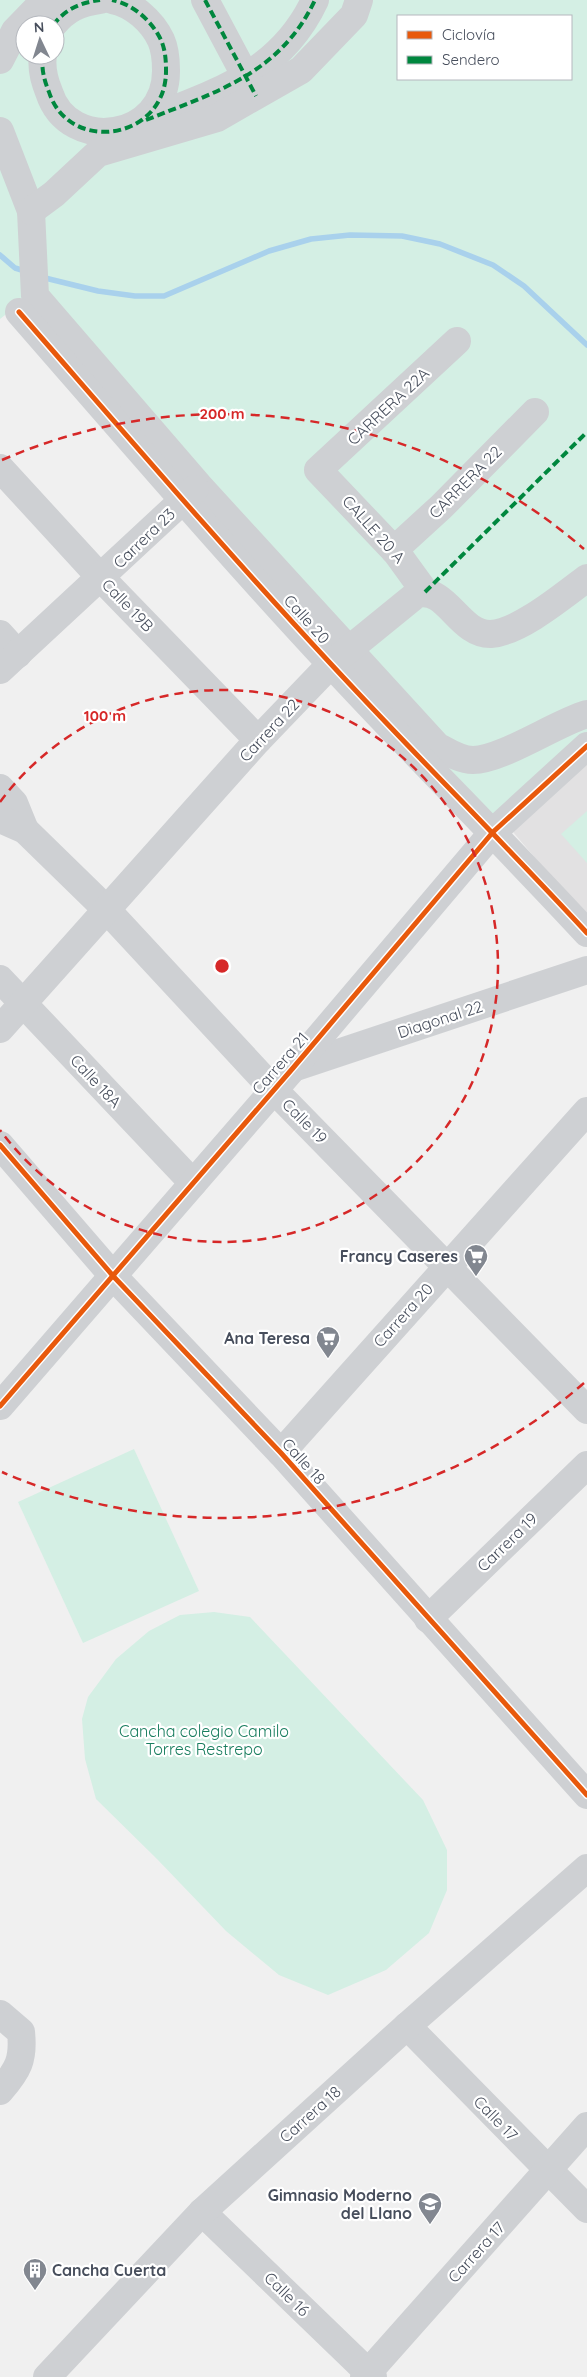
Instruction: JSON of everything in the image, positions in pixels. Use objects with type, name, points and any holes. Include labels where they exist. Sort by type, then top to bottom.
[{"type":"street","points":[[0,60],[16,30],[45,0]]},
{"type":"street","points":[[62,15],[67,10],[97,0],[129,5],[145,18],[159,36],[166,54],[166,74],[163,93],[154,110],[146,119],[136,124]]},
{"type":"street","points":[[205,0],[251,86]]},
{"type":"street","points":[[31,211],[54,194],[98,153],[217,118],[251,86],[301,28],[315,0]]},
{"type":"street","points":[[43,65],[43,72],[50,96],[63,116],[74,124],[101,132],[118,130],[219,92],[251,86],[302,70],[354,15],[359,0]]},
{"type":"street","points":[[0,131],[31,211],[34,242],[18,312]]},
{"type":"street","name":"Calle 20","points":[[18,312],[191,493],[340,657],[493,832],[587,934]]},
{"type":"street","name":"CARRERA 22A","points":[[318,470],[457,341]]},
{"type":"street","name":"CARRERA 22","points":[[394,550],[441,507],[535,412]]},
{"type":"street","name":"Calle 19B","points":[[0,468],[101,578],[258,740]]},
{"type":"street","name":"CALLE 20 A","points":[[318,470],[394,550],[425,592]]},
{"type":"street","name":"Carrera 23","points":[[6,652],[101,578],[191,493]]},
{"type":"street","points":[[425,592],[433,593],[467,625],[478,632],[491,634],[522,623],[548,607],[587,578]]},
{"type":"street","name":"Carrera 22","points":[[0,1029],[258,740],[340,657],[417,594],[425,592]]},
{"type":"street","points":[[340,657],[437,746],[454,755],[473,760],[492,756],[587,714]]},
{"type":"street","name":"Carrera 21","points":[[0,1406],[114,1277],[493,832],[587,746]]},
{"type":"street","name":"Calle 19","points":[[0,788],[14,803],[25,830]]},
{"type":"street","name":"Calle 19","points":[[0,819],[25,830],[106,909],[273,1090],[447,1265],[587,1410]]},
{"type":"street","name":"Diagonal 22","points":[[293,1068],[587,970]]},
{"type":"street","name":"Calle 18A","points":[[0,979],[193,1183]]},
{"type":"street","name":"Carrera 20","points":[[281,1453],[587,1110]]},
{"type":"street","name":"Calle 18","points":[[0,1145],[114,1277],[281,1453],[587,1795]]},
{"type":"street","name":"Carrera 19","points":[[428,1619],[587,1465]]},
{"type":"street","name":"Carrera 18","points":[[47,2377],[202,2212],[407,2026],[587,1868]]},
{"type":"street","points":[[0,2014],[21,2032],[23,2051],[16,2072],[0,2091]]},
{"type":"street","name":"Calle 17","points":[[407,2026],[587,2209]]},
{"type":"street","name":"Carrera 17","points":[[368,2376],[587,2126]]},
{"type":"street","name":"Calle 16","points":[[202,2212],[368,2376]]},
{"type":"shaded area","points":[[587,757],[587,919],[508,826]]},
{"type":"green space","points":[[0,0],[587,0],[587,736],[494,816],[14,308],[0,319]]},
{"type":"green space","points":[[587,811],[587,863],[561,834]]},
{"type":"green space","points":[[134,1449],[199,1591],[83,1643],[18,1502]]},
{"type":"green space","name":"Cancha colegio Camilo Torres Restrepo","points":[[214,1612],[250,1617],[423,1800],[447,1850],[447,1890],[429,1933],[386,1970],[328,1995],[279,1975],[226,1931],[96,1799],[85,1759],[82,1719],[88,1697],[116,1659],[149,1631],[180,1615]]},
{"type":"waterway","points":[[41,277],[98,291],[135,296],[164,296],[269,251],[311,239],[350,235],[402,236],[440,244],[493,265],[524,286],[587,345]]},
{"type":"waterway","points":[[0,255],[15,268],[25,271]]},
{"type":"marked path","points":[[63,15],[86,3],[100,0]]},
{"type":"marked path","points":[[42,65],[49,92],[60,112],[76,125],[95,131],[115,131],[135,124],[151,112],[162,94],[166,70],[162,43],[153,26],[141,14],[127,5],[112,0]]},
{"type":"marked path","points":[[205,0],[256,96]]},
{"type":"marked path","points":[[146,120],[221,89],[265,63],[284,46],[301,25],[315,0]]},
{"type":"marked path","points":[[425,592],[587,432]]},
{"type":"cycle path","points":[[19,312],[290,620],[587,933]]},
{"type":"cycle path","points":[[0,1406],[293,1068],[493,832],[587,746]]},
{"type":"cycle path","points":[[0,1145],[114,1277],[281,1453],[587,1795]]},
{"type":"place","name":"Francy Caseres","points":[[476,1277]]},
{"type":"place","name":"Ana Teresa","points":[[328,1359]]},
{"type":"place","name":"Gimnasio Moderno del Llano","points":[[430,2225]]},
{"type":"place","name":"Cancha Cuerta","points":[[35,2291]]}]
